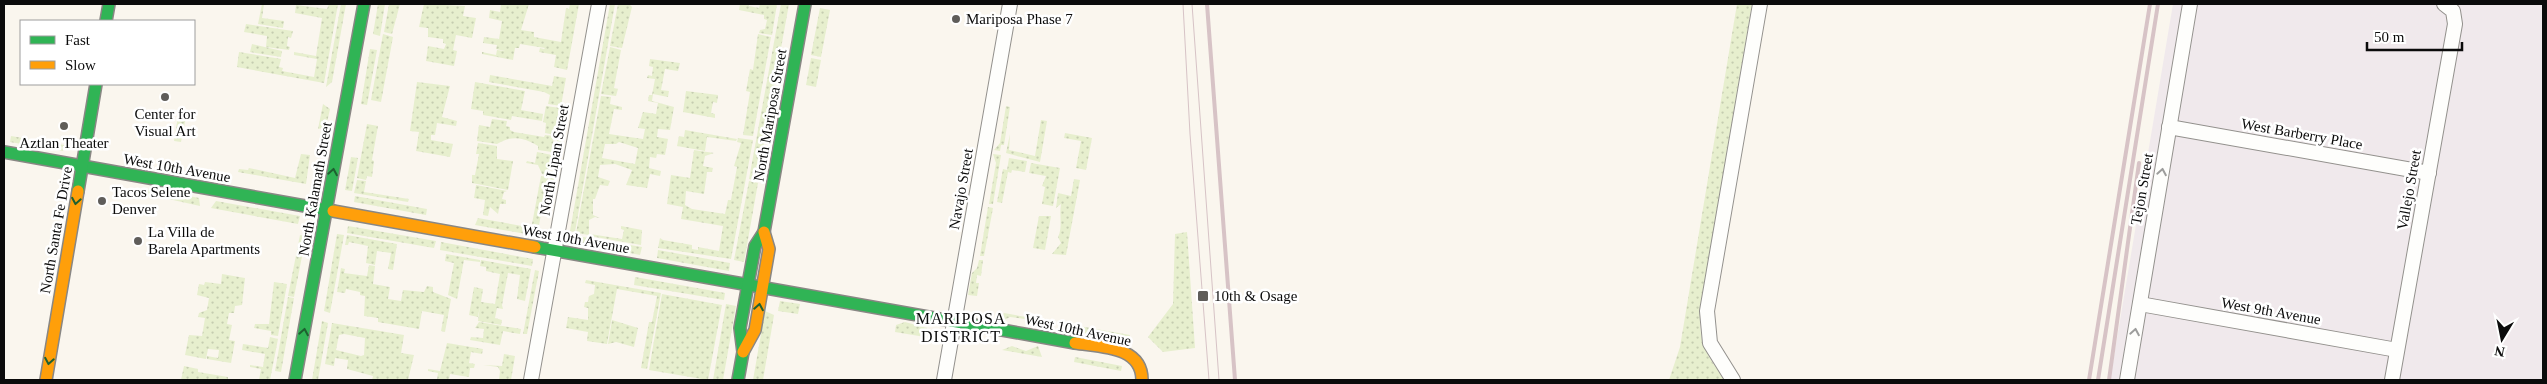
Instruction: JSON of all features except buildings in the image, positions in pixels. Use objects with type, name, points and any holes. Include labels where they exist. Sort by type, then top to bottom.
[{"type":"street","points":[[106,20],[109,4]]},
{"type":"street","name":"North Kalamath Street","points":[[295,380],[364,4]]},
{"type":"street","name":"North Lipan Street","points":[[532,380],[599,4]]},
{"type":"street","name":"North Mariposa Street","points":[[738,380],[743,352],[740,328],[754,246],[764,232],[805,4]]},
{"type":"street","name":"Navajo Street","points":[[944,380],[1010,4]]},
{"type":"street","points":[[1733,380],[1710,343],[1707,311],[1760,4]]},
{"type":"street","name":"Tejon Street","points":[[2127,380],[2190,4]]},
{"type":"street","name":"Vallejo Street","points":[[2392,380],[2455,24],[2455,16],[2447,5]]},
{"type":"street","name":"North Santa Fe Drive","points":[[46,380],[96,85]]},
{"type":"street","name":"West Barberry Place","points":[[2169,127],[2429,173]]},
{"type":"street","name":"West 10th Avenue","points":[[4,152],[1121,351],[1140,362],[1142,380]]},
{"type":"street","name":"North Mariposa Street","points":[[743,352],[755,330],[769,248],[764,232]]},
{"type":"street","name":"West 9th Avenue","points":[[2140,304],[2398,350]]},
{"type":"shaded area","points":[[2173,4],[2543,4],[2543,380],[2110,380]]},
{"type":"green space","points":[[262,4],[264,4],[262,18],[284,21],[283,28],[258,24]]},
{"type":"green space","points":[[329,4],[338,4],[324,83],[237,67],[239,52],[281,59],[279,67],[283,68],[282,71],[314,77],[317,59],[294,55],[294,52],[316,56],[322,18],[295,13],[296,5],[327,9]]},
{"type":"green space","points":[[341,4],[346,4],[332,82],[326,87]]},
{"type":"green space","points":[[378,4],[385,4],[380,36],[373,34]]},
{"type":"green space","points":[[389,4],[400,4],[392,34],[384,32]]},
{"type":"green space","points":[[424,4],[465,6],[463,16],[476,18],[472,38],[456,35],[453,50],[457,51],[454,66],[426,61],[428,46],[444,49],[446,44],[443,43],[443,39],[428,37],[428,28],[419,27]]},
{"type":"green space","points":[[501,4],[529,4],[521,30],[534,32],[534,37],[561,42],[566,8],[569,9],[570,4],[579,4],[567,70],[554,67],[556,55],[539,52],[540,48],[545,48],[520,44],[519,48],[515,48],[513,60],[482,54],[482,52],[496,55],[497,50],[505,51],[496,49],[497,45],[483,43],[484,37],[499,39],[502,21],[489,18],[490,10],[500,12]]},
{"type":"green space","points":[[610,4],[615,4],[575,232],[570,231]]},
{"type":"green space","points":[[618,4],[629,4],[632,7],[622,48],[610,46]]},
{"type":"green space","points":[[740,4],[749,4],[749,6],[759,8],[760,4],[777,4],[772,35],[759,33],[760,30],[765,29],[767,20],[764,19],[764,15],[739,10]]},
{"type":"green space","points":[[781,4],[789,4],[757,181],[749,179]]},
{"type":"green space","points":[[1737,4],[1752,4],[1700,310],[1702,340],[1708,355],[1725,380],[1669,380],[1680,347]]},
{"type":"green space","points":[[820,8],[830,10],[821,57],[811,55]]},
{"type":"green space","points":[[246,24],[293,31],[291,38],[288,37],[287,46],[290,47],[289,50],[266,47],[267,36],[244,32]]},
{"type":"green space","points":[[383,34],[393,37],[381,102],[371,100]]},
{"type":"green space","points":[[758,34],[771,37],[753,136],[743,135],[750,92],[746,91],[750,69],[753,70]]},
{"type":"green space","points":[[252,44],[282,51],[281,57],[250,52]]},
{"type":"green space","points":[[610,47],[621,50],[614,88],[618,89],[616,96],[601,94]]},
{"type":"green space","points":[[370,49],[377,50],[367,105],[361,104]]},
{"type":"green space","points":[[811,58],[821,60],[816,87],[806,85]]},
{"type":"green space","points":[[650,59],[680,63],[678,71],[665,69],[661,90],[669,91],[668,97],[653,94],[652,101],[674,107],[670,130],[658,129],[657,137],[668,139],[665,155],[657,154],[656,158],[650,157],[649,168],[661,171],[660,176],[650,174],[647,188],[626,185],[632,170],[615,164],[600,165],[598,177],[610,181],[608,186],[600,185],[595,199],[593,199],[593,215],[600,218],[595,217],[589,220],[589,235],[576,233],[601,96],[611,97],[610,104],[622,107],[622,110],[614,109],[609,134],[643,139],[645,129],[638,128],[643,112],[656,114],[658,103],[648,101],[649,95],[652,95],[655,79],[647,78],[648,75],[652,76],[653,67],[649,66]],"holes":[[[619,142],[638,148],[635,164],[602,158],[605,144],[616,144]]]},
{"type":"green space","points":[[490,75],[552,86],[554,76],[566,78],[561,106],[548,104],[550,95],[544,92],[489,82]]},
{"type":"green space","points":[[417,82],[450,86],[442,117],[457,121],[456,126],[437,123],[435,135],[431,135],[431,140],[453,144],[450,157],[416,151],[419,132],[410,131]]},
{"type":"green space","points":[[475,82],[525,91],[521,110],[543,114],[542,121],[512,116],[511,120],[483,115],[483,111],[471,109]]},
{"type":"green space","points":[[686,91],[718,95],[717,103],[713,102],[711,113],[715,114],[715,118],[683,112]]},
{"type":"green space","points":[[323,104],[330,109],[326,127],[318,129]]},
{"type":"green space","points":[[546,106],[560,108],[555,135],[545,133],[546,123],[543,122]]},
{"type":"green space","points":[[1006,106],[1010,107],[1004,145],[1001,145],[1000,151],[994,150],[1000,143]]},
{"type":"green space","points":[[562,113],[566,117],[560,154],[555,153]]},
{"type":"green space","points":[[178,116],[186,117],[181,142],[174,141]]},
{"type":"green space","points":[[492,119],[507,121],[506,126],[510,127],[510,130],[514,132],[544,137],[545,135],[554,136],[552,152],[538,150],[538,146],[533,143],[518,138],[507,139],[497,144],[477,141],[479,125],[490,127]]},
{"type":"green space","points":[[1041,120],[1047,121],[1040,162],[1006,153],[1010,134],[1009,150],[1035,156]]},
{"type":"green space","points":[[367,124],[378,126],[372,160],[374,161],[372,177],[367,176],[366,180],[357,178]]},
{"type":"green space","points":[[685,130],[737,139],[736,141],[707,137],[705,151],[677,146],[679,136],[684,137]]},
{"type":"green space","points":[[1065,133],[1092,138],[1086,170],[1076,168],[1081,141],[1064,138]]},
{"type":"green space","points":[[11,136],[64,145],[63,151],[10,142]]},
{"type":"green space","points":[[738,138],[753,140],[731,259],[658,248],[660,238],[692,245],[692,249],[698,250],[698,247],[719,251],[723,226],[681,219],[683,207],[667,204],[671,175],[690,178],[694,150],[714,153],[705,156],[703,166],[713,168],[712,172],[707,172],[704,194],[686,191],[685,205],[692,209],[725,214],[728,200],[731,200],[737,167],[734,166],[741,143],[737,142]]},
{"type":"green space","points":[[478,143],[497,146],[497,159],[513,161],[508,190],[472,183],[472,175],[475,175],[479,154],[476,154]]},
{"type":"green space","points":[[537,152],[552,155],[548,175],[542,174],[538,165],[526,163],[527,161],[535,163]]},
{"type":"green space","points":[[301,154],[310,155],[306,184],[238,172],[239,169],[248,170],[249,168],[295,178]]},
{"type":"green space","points":[[993,154],[1001,155],[993,204],[989,204],[996,163]]},
{"type":"green space","points":[[555,155],[560,156],[552,198],[547,197]]},
{"type":"green space","points":[[351,157],[358,158],[352,191],[345,190]]},
{"type":"green space","points":[[1009,158],[1027,161],[1025,172],[1012,170],[1011,173],[1008,172],[1002,203],[997,202],[1003,169],[1007,170]]},
{"type":"green space","points":[[1031,163],[1060,168],[1053,206],[1042,204],[1045,187],[1042,186],[1046,176],[1029,173]]},
{"type":"green space","points":[[541,176],[548,177],[539,225],[532,224]]},
{"type":"green space","points":[[1074,179],[1080,180],[1066,255],[1052,254],[1061,243],[1058,237],[1061,204],[1056,208],[1058,193],[1071,196]]},
{"type":"green space","points":[[357,180],[366,181],[364,192],[409,199],[408,202],[354,193]]},
{"type":"green space","points":[[749,181],[758,183],[744,262],[734,260]]},
{"type":"green space","points":[[476,185],[507,191],[504,192],[502,199],[506,200],[506,204],[500,204],[498,214],[490,207],[488,216],[483,215],[485,200],[474,198]]},
{"type":"green space","points":[[154,189],[199,198],[200,206],[146,194],[147,191]]},
{"type":"green space","points":[[355,196],[427,209],[426,215],[354,202]]},
{"type":"green space","points":[[216,201],[300,216],[298,224],[211,208]]},
{"type":"green space","points":[[988,207],[993,208],[984,256],[980,256]]},
{"type":"green space","points":[[1039,216],[1051,216],[1045,250],[1033,248]]},
{"type":"green space","points":[[478,218],[539,229],[537,236],[475,225]]},
{"type":"green space","points":[[348,226],[436,241],[434,248],[347,233]]},
{"type":"green space","points":[[621,226],[642,230],[641,245],[590,236],[590,234],[622,239],[624,230],[621,229]]},
{"type":"green space","points":[[1187,232],[1195,348],[1163,352],[1148,337],[1173,304],[1175,234]]},
{"type":"green space","points":[[337,234],[344,235],[330,313],[324,311]]},
{"type":"green space","points":[[300,235],[306,236],[294,297],[288,296]]},
{"type":"green space","points":[[347,235],[397,244],[393,270],[388,269],[391,253],[377,251],[375,265],[366,263],[368,246],[349,242],[348,245],[345,245]]},
{"type":"green space","points":[[577,236],[642,247],[640,255],[576,243]]},
{"type":"green space","points":[[441,242],[533,259],[532,266],[440,250]]},
{"type":"green space","points":[[658,250],[730,263],[729,271],[657,258]]},
{"type":"green space","points":[[446,254],[480,260],[480,262],[464,260],[457,299],[448,295],[454,263],[445,261]]},
{"type":"green space","points":[[481,260],[531,269],[525,301],[517,299],[520,275],[508,273],[502,305],[503,309],[497,308],[495,318],[502,320],[501,325],[478,321],[480,305],[478,317],[469,315],[474,287],[483,289],[481,302],[495,304],[500,274],[486,271],[486,267],[480,266]]},
{"type":"green space","points":[[979,260],[983,260],[981,276],[977,275],[976,283],[979,283],[977,296],[968,295],[972,273],[977,268]]},
{"type":"green space","points":[[369,265],[375,266],[373,284],[390,287],[388,299],[401,301],[403,290],[424,292],[427,286],[433,287],[433,292],[451,299],[445,332],[441,331],[444,315],[422,311],[419,329],[378,322],[378,318],[364,316],[365,296],[360,295],[360,292],[346,289],[345,293],[337,292],[341,268],[345,269],[344,273],[367,276]]},
{"type":"green space","points":[[535,270],[539,271],[527,334],[523,334]]},
{"type":"green space","points":[[222,274],[245,278],[242,305],[235,306],[234,313],[229,313],[227,324],[232,325],[229,340],[235,341],[231,363],[207,359],[207,356],[218,358],[219,350],[208,349],[206,359],[185,355],[189,335],[202,336],[205,318],[198,317],[199,313],[207,310],[209,298],[197,295],[199,284],[204,285],[205,282],[221,284]]},
{"type":"green space","points":[[635,277],[725,293],[724,300],[634,285]]},
{"type":"green space","points":[[586,280],[661,293],[647,369],[641,368],[649,322],[652,322],[657,296],[617,289],[607,344],[587,341],[588,332],[566,328],[568,317],[588,320],[588,308],[584,307],[585,302],[588,302],[589,296],[594,294],[595,285],[585,283]]},
{"type":"green space","points":[[274,282],[287,284],[278,336],[271,335],[271,331],[254,328],[255,324],[269,324]]},
{"type":"green space","points":[[662,294],[722,305],[708,380],[649,370]]},
{"type":"green space","points":[[288,297],[294,298],[281,372],[275,371]]},
{"type":"green space","points":[[780,301],[800,304],[798,314],[778,311]]},
{"type":"green space","points":[[726,304],[736,306],[723,380],[713,380]]},
{"type":"green space","points":[[765,311],[774,315],[763,380],[753,380]]},
{"type":"green space","points":[[1004,313],[1048,321],[1041,329],[1032,320],[1010,317],[1004,320],[1001,318]]},
{"type":"green space","points":[[612,320],[638,328],[634,347],[616,342],[608,344]]},
{"type":"green space","points":[[322,321],[328,323],[318,380],[312,380]]},
{"type":"green space","points":[[479,322],[521,329],[520,334],[503,331],[500,345],[470,340],[471,337],[483,338],[484,329],[475,328]]},
{"type":"green space","points":[[905,322],[927,328],[925,337],[895,332],[896,325]]},
{"type":"green space","points":[[332,323],[404,335],[401,353],[414,355],[408,380],[372,380],[373,376],[347,369],[348,360],[335,358],[334,366],[325,364]],"holes":[[[344,334],[365,338],[364,355],[361,356],[336,350],[339,335]]]},
{"type":"green space","points":[[1079,326],[1130,335],[1129,341],[1078,332]]},
{"type":"green space","points":[[270,337],[278,339],[270,380],[259,380],[261,369],[250,367],[250,365],[263,367],[265,354],[242,350],[243,344],[268,348]]},
{"type":"green space","points":[[447,343],[483,349],[482,354],[471,352],[469,363],[475,364],[474,368],[470,368],[469,377],[450,374],[449,380],[437,380],[438,373],[428,371],[428,369],[440,371]]},
{"type":"green space","points":[[1012,346],[1026,351],[1038,346],[1042,357],[1002,350]]},
{"type":"green space","points":[[504,354],[515,356],[511,380],[499,380],[500,371],[498,367],[483,365],[502,366]]},
{"type":"green space","points":[[1075,357],[1122,366],[1121,371],[1074,362]]},
{"type":"green space","points":[[184,366],[198,369],[198,372],[228,377],[228,380],[181,380]]},
{"type":"tram line","points":[[1183,4],[1190,134],[1209,380]]},
{"type":"tram line","points":[[1192,4],[1219,380]]},
{"type":"railway","points":[[1207,4],[1235,380]]},
{"type":"railway","points":[[2089,380],[2150,4]]},
{"type":"railway","points":[[2098,380],[2158,4]]},
{"type":"railway","points":[[2109,380],[2139,163]]},
{"type":"traffic: fast","points":[[106,20],[109,4]]},
{"type":"traffic: fast","points":[[295,380],[364,4]]},
{"type":"traffic: fast","points":[[738,380],[743,352],[740,328],[755,246],[764,232],[805,4]]},
{"type":"traffic: fast","points":[[78,191],[96,85]]},
{"type":"traffic: fast","points":[[4,152],[333,211]]},
{"type":"traffic: fast","points":[[535,247],[1075,343]]},
{"type":"traffic: slow","points":[[46,380],[78,191]]},
{"type":"traffic: slow","points":[[333,211],[535,247]]},
{"type":"traffic: slow","points":[[743,352],[755,330],[769,249],[764,232]]},
{"type":"traffic: slow","points":[[1075,343],[1118,350],[1128,354],[1135,360],[1140,369],[1142,380]]},
{"type":"place","name":"Mariposa Phase 7","points":[[956,19]]},
{"type":"place","name":"Center for Visual Art","points":[[165,97]]},
{"type":"place","name":"Aztlan Theater","points":[[64,126]]},
{"type":"place","name":"Tacos Selene Denver","points":[[102,201]]},
{"type":"place","name":"La Villa de Barela Apartments","points":[[138,241]]},
{"type":"place","name":"10th & Osage","points":[[1203,296]]},
{"type":"district","name":"MARIPOSA DISTRICT","points":[[961,327]]}]
